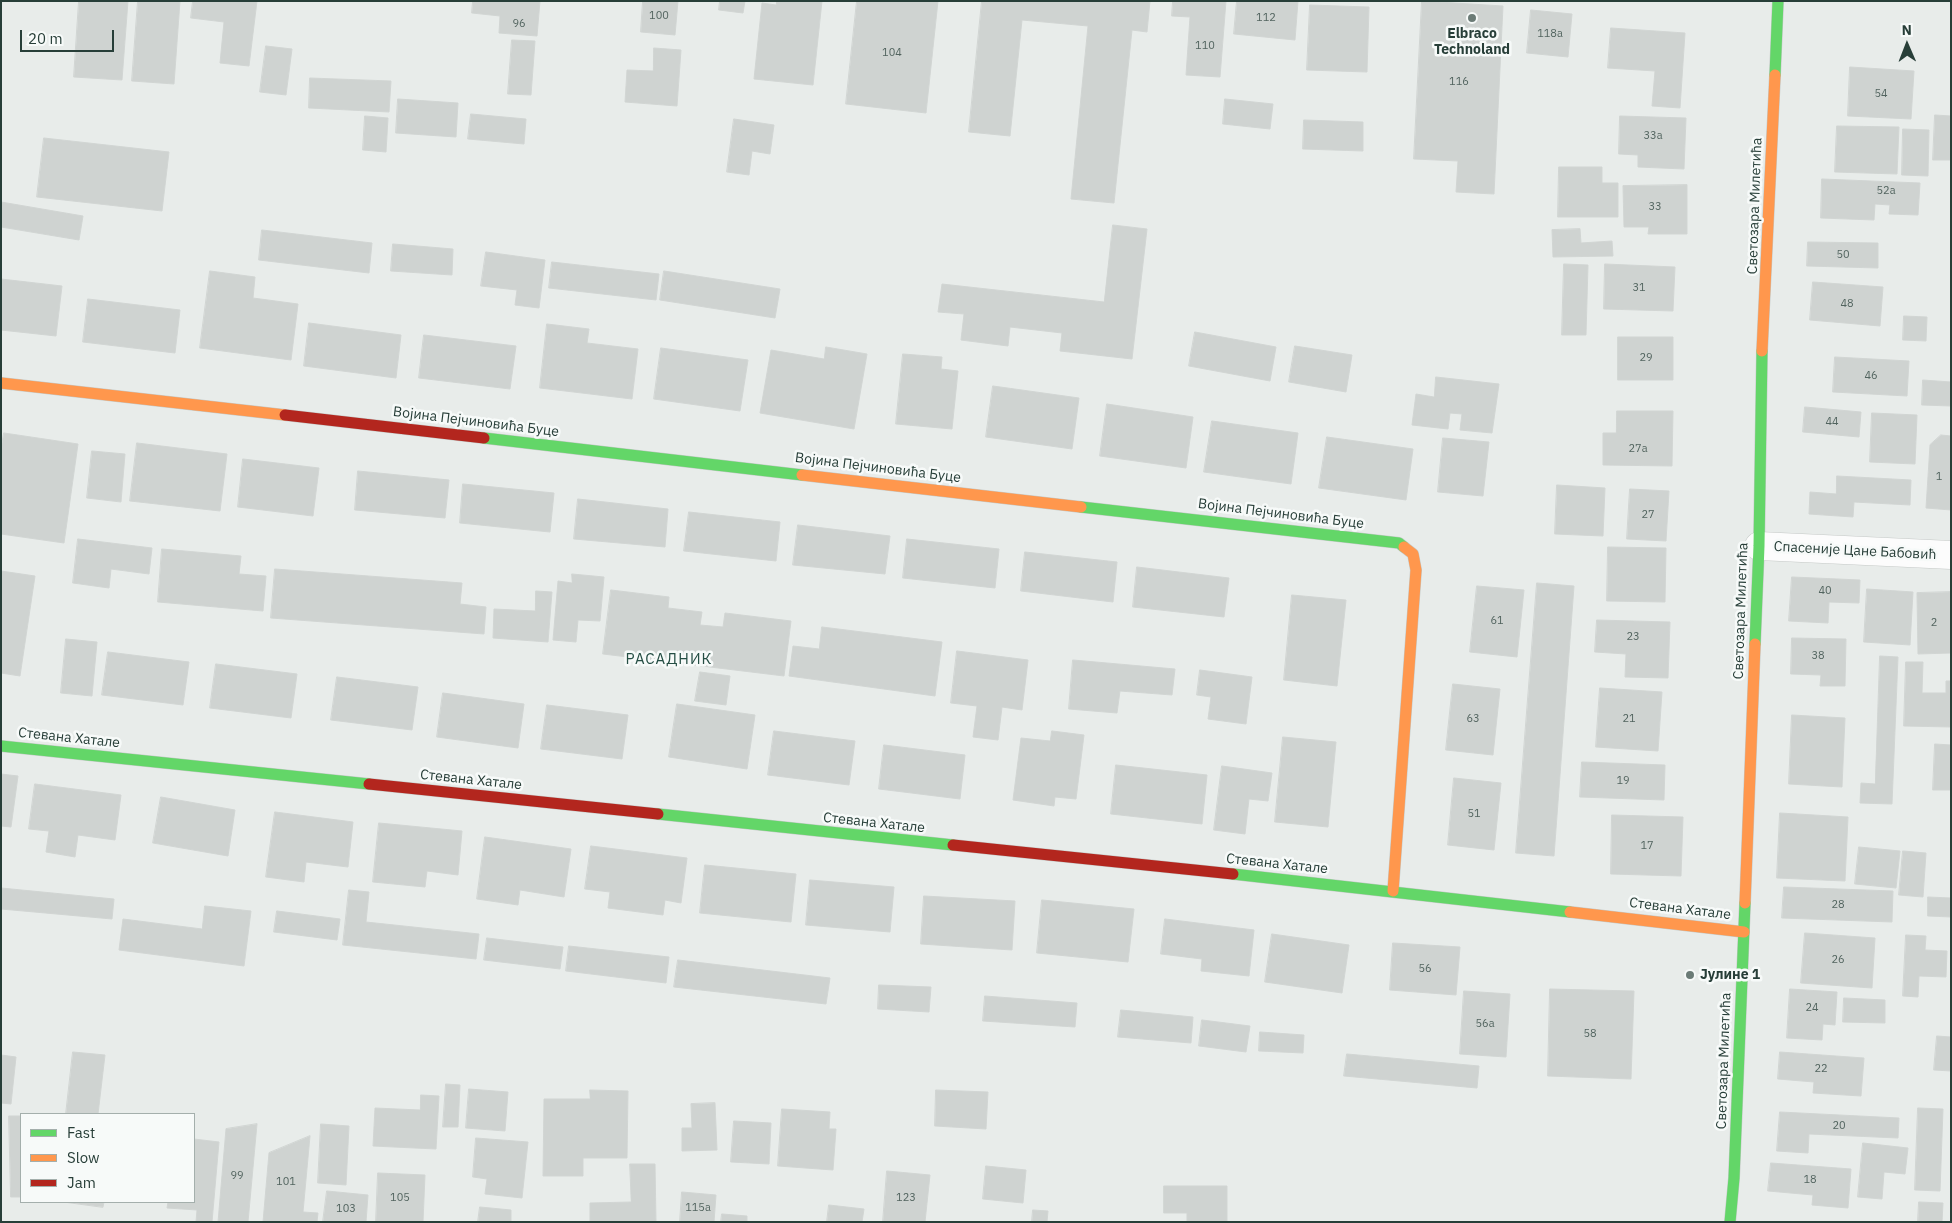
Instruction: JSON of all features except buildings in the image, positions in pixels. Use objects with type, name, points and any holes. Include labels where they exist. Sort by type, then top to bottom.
[{"type":"street","name":"Светозара Милетића","points":[[1730,1222],[1734,1178],[1759,546],[1761,366],[1778,39],[1778,1]]},
{"type":"street","name":"Војина Пејчиновића Буце","points":[[1,383],[1399,542],[1412,554],[1416,570],[1393,891]]},
{"type":"street","name":"Спасеније Цане Бабовић","points":[[1759,546],[1951,555]]},
{"type":"street","name":"Стевана Хатале","points":[[1,746],[1393,891],[1744,932]]},
{"type":"traffic: fast","points":[[1775,75],[1778,1]]},
{"type":"traffic: fast","points":[[1755,644],[1759,546],[1762,351]]},
{"type":"traffic: fast","points":[[484,438],[802,475]]},
{"type":"traffic: fast","points":[[1081,507],[1399,543],[1404,547]]},
{"type":"traffic: fast","points":[[1,746],[369,784]]},
{"type":"traffic: fast","points":[[658,814],[953,845]]},
{"type":"traffic: fast","points":[[1233,874],[1570,912]]},
{"type":"traffic: fast","points":[[1730,1222],[1734,1178],[1745,903]]},
{"type":"traffic: slow","points":[[1762,351],[1775,75]]},
{"type":"traffic: slow","points":[[1,383],[285,415]]},
{"type":"traffic: slow","points":[[802,475],[1081,507]]},
{"type":"traffic: slow","points":[[1393,891],[1416,570],[1413,554],[1404,547]]},
{"type":"traffic: slow","points":[[1745,903],[1755,644]]},
{"type":"traffic: slow","points":[[1570,912],[1744,932]]},
{"type":"traffic: jam","points":[[285,415],[484,438]]},
{"type":"traffic: jam","points":[[369,784],[658,814]]},
{"type":"traffic: jam","points":[[953,845],[1233,874]]},
{"type":"place","name":"Elbraco Technoland","points":[[1472,18]]},
{"type":"place","name":"Јулине 1","points":[[1690,975]]},
{"type":"district","name":"РАСАДНИК","points":[[669,660]]}]
